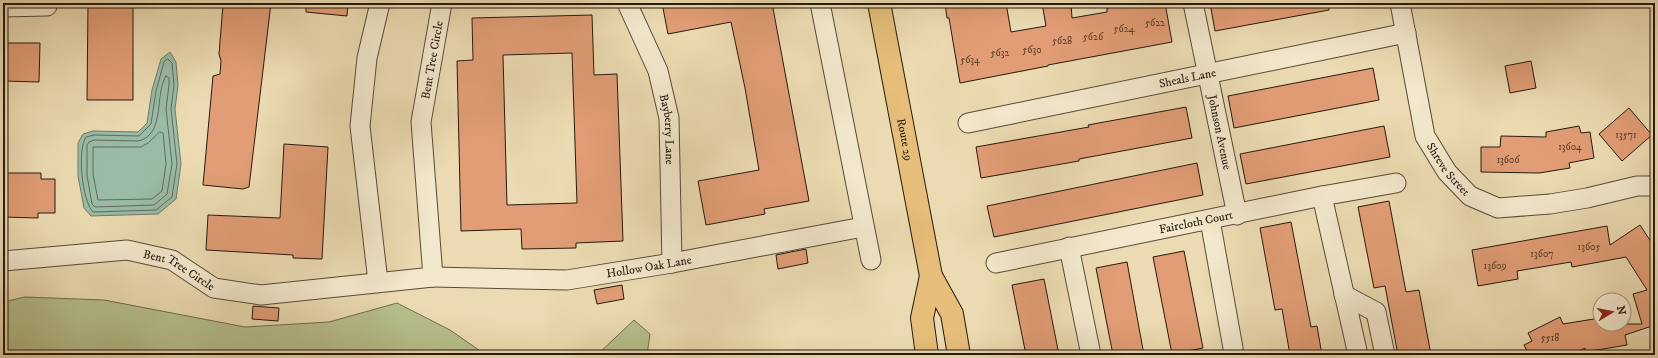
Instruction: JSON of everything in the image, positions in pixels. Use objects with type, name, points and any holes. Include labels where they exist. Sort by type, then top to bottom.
[{"type":"main road","name":"Route 29","points":[[879,3],[931,276],[952,314],[959,355]]},
{"type":"main road","name":"Route 29","points":[[927,355],[922,318],[931,276]]},
{"type":"street","points":[[3,7],[47,6],[47,3]]},
{"type":"street","points":[[378,282],[360,126],[367,58],[380,3]]},
{"type":"street","name":"Bent Tree Circle","points":[[3,261],[127,250],[172,260],[214,288],[261,295],[433,277],[421,122],[442,3]]},
{"type":"street","name":"Bayberry Lane","points":[[627,3],[658,71],[669,118],[672,263]]},
{"type":"street","points":[[820,3],[863,227],[871,260]]},
{"type":"street","name":"Johnson Avenue","points":[[1193,3],[1237,215]]},
{"type":"street","name":"Shreve Street","points":[[1400,3],[1425,136],[1446,172],[1470,196],[1498,208],[1550,204],[1587,198],[1637,186],[1655,186]]},
{"type":"street","name":"Sheals Lane","points":[[968,123],[1406,33]]},
{"type":"street","name":"Faircloth Court","points":[[996,263],[1237,215],[1322,196],[1396,183]]},
{"type":"street","points":[[1322,196],[1358,355]]},
{"type":"street","points":[[1210,220],[1233,348]]},
{"type":"street","name":"Hollow Oak Lane","points":[[433,277],[567,280],[672,263],[863,227]]},
{"type":"street","points":[[1068,248],[1091,355]]},
{"type":"street","points":[[1344,295],[1376,312],[1385,355]]},
{"type":"shaded area","points":[[25,297],[104,300],[245,327],[329,322],[397,303],[450,330],[486,355],[3,355],[3,302]]},
{"type":"shaded area","points":[[634,320],[650,334],[647,355],[597,355]]},
{"type":"water","points":[[170,52],[176,62],[178,85],[175,109],[181,164],[176,199],[158,214],[91,216],[84,208],[78,176],[78,143],[83,134],[93,131],[138,132],[147,123],[152,90],[161,59]]},
{"type":"building","points":[[88,3],[133,3],[133,100],[87,100]]},
{"type":"building","points":[[232,3],[271,3],[249,187],[243,189],[203,185],[213,76],[220,74],[221,61],[219,54],[223,5]]},
{"type":"building","points":[[306,3],[348,3],[347,16],[306,12]]},
{"type":"building","points":[[662,3],[772,3],[809,201],[764,209],[765,214],[706,225],[698,181],[759,170],[745,88],[731,22],[668,34]]},
{"type":"building","points":[[945,3],[1006,3],[1011,32],[1046,26],[1042,3],[1071,3],[1072,18],[1107,12],[1107,8],[1138,3],[1165,3],[1172,42],[960,83]]},
{"type":"building","points":[[1210,3],[1329,3],[1329,10],[1215,31]]},
{"type":"building","points":[[592,15],[594,75],[617,74],[623,241],[576,243],[576,248],[522,249],[521,229],[461,231],[457,61],[473,60],[472,18]],"holes":[[[572,53],[577,203],[507,205],[503,55]]]},
{"type":"building","points":[[3,43],[40,43],[39,82],[3,81]]},
{"type":"building","points":[[1531,61],[1536,88],[1510,93],[1505,66]]},
{"type":"building","points":[[1373,68],[1379,100],[1234,128],[1228,96]]},
{"type":"building","points":[[1186,107],[1192,138],[1079,159],[1079,161],[981,178],[976,147],[1089,127],[1088,125]]},
{"type":"building","points":[[1629,108],[1652,135],[1622,161],[1599,134]]},
{"type":"building","points":[[1384,126],[1390,157],[1246,184],[1240,154]]},
{"type":"building","points":[[1579,126],[1581,133],[1590,132],[1594,158],[1569,163],[1570,168],[1539,173],[1481,172],[1481,147],[1500,147],[1501,136],[1546,137],[1546,132]]},
{"type":"building","points":[[284,144],[328,147],[322,259],[293,258],[293,255],[206,250],[208,215],[280,218]]},
{"type":"building","points":[[1197,163],[1203,195],[994,237],[987,206]]},
{"type":"building","points":[[3,173],[41,173],[41,179],[55,179],[55,213],[38,213],[38,218],[3,217]]},
{"type":"building","points":[[1389,201],[1406,292],[1419,290],[1431,355],[1398,355],[1385,286],[1374,288],[1358,207]]},
{"type":"building","points":[[1291,222],[1311,327],[1317,326],[1322,355],[1290,355],[1282,309],[1275,310],[1260,228]]},
{"type":"building","points":[[1640,225],[1655,248],[1655,325],[1625,335],[1627,345],[1585,352],[1585,348],[1571,355],[1529,355],[1524,345],[1532,341],[1528,333],[1560,317],[1563,324],[1592,319],[1592,332],[1632,332],[1632,324],[1642,324],[1633,294],[1647,290],[1626,257],[1572,267],[1571,262],[1517,271],[1518,279],[1478,286],[1472,250],[1607,226],[1610,245]]},
{"type":"building","points":[[806,249],[808,263],[778,269],[776,255]]},
{"type":"building","points":[[1184,251],[1203,348],[1172,354],[1153,257]]},
{"type":"building","points":[[1127,262],[1144,355],[1113,355],[1096,268]]},
{"type":"building","points":[[1044,279],[1059,355],[1026,355],[1012,285]]},
{"type":"building","points":[[622,285],[624,299],[597,304],[594,290]]},
{"type":"building","points":[[253,306],[279,308],[278,321],[252,319]]}]
